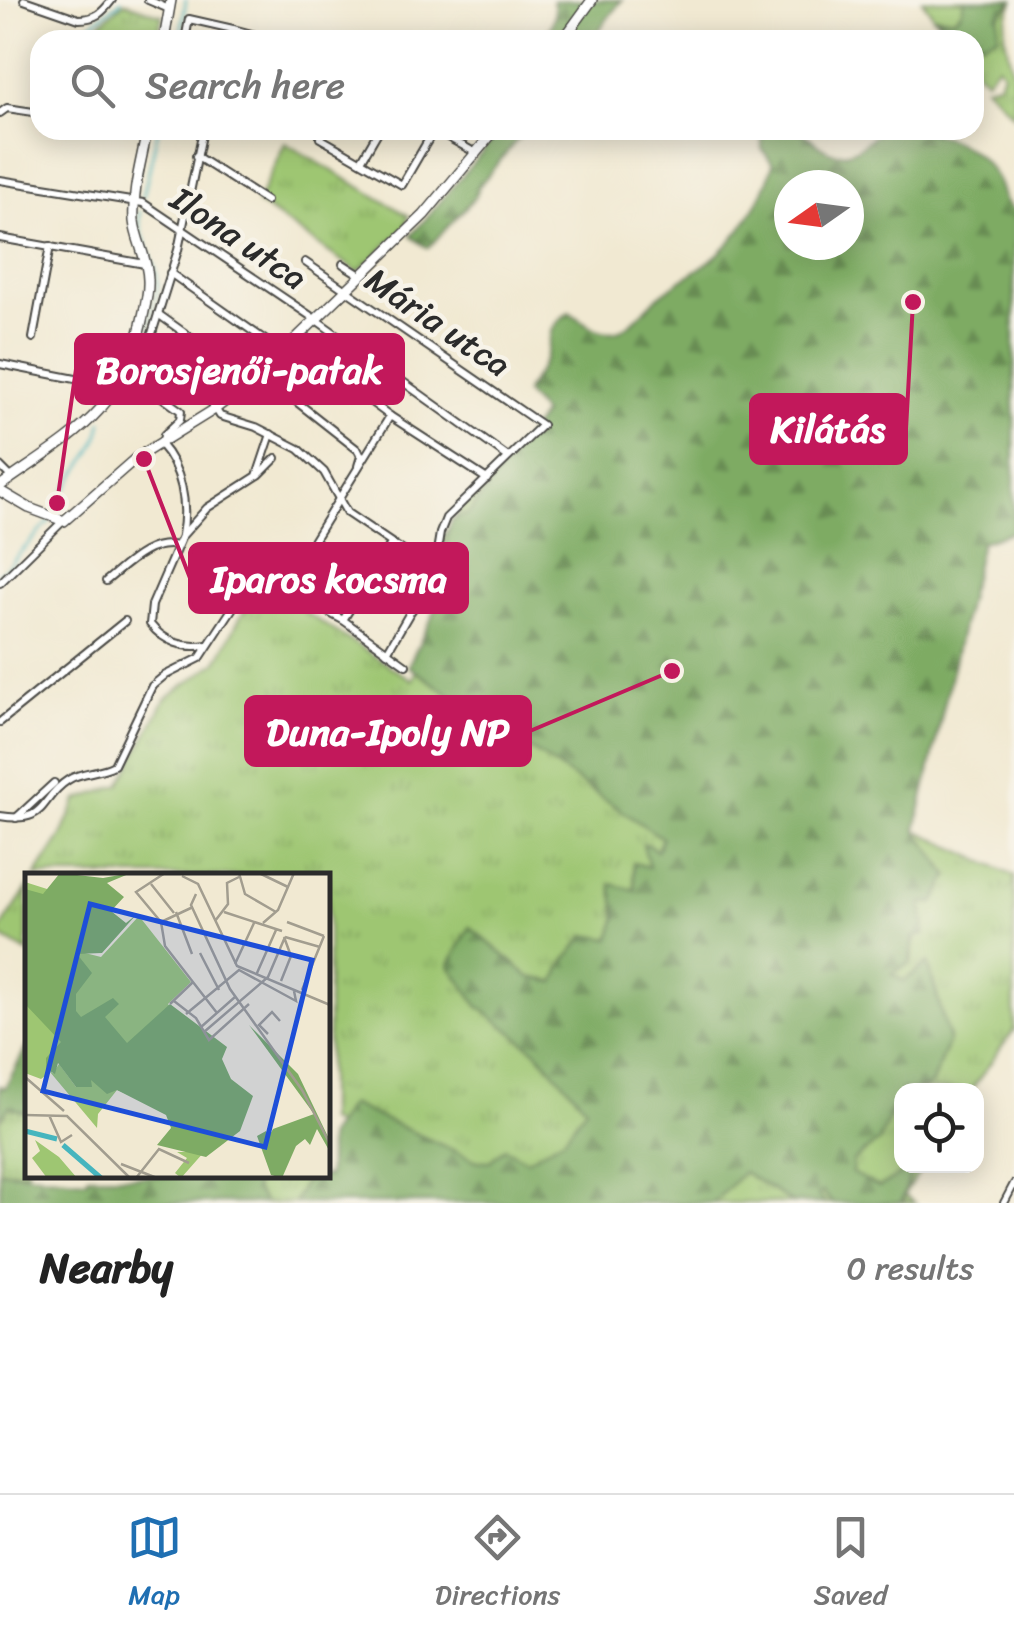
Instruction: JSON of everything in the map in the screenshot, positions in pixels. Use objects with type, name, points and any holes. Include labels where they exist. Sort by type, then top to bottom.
[{"type":"street","points":[[26,0],[88,19],[104,11],[112,0]]},
{"type":"street","points":[[148,0],[170,5],[166,30]]},
{"type":"street","points":[[570,30],[592,0]]},
{"type":"street","points":[[187,30],[189,20],[237,30]]},
{"type":"street","points":[[0,113],[7,108],[30,111]]},
{"type":"street","points":[[57,518],[29,508],[0,488],[102,410],[127,372],[148,293],[146,264],[136,236],[134,202],[143,140]]},
{"type":"street","points":[[200,140],[182,229],[145,356],[220,416],[271,434],[298,449],[324,472],[347,513],[436,573]]},
{"type":"street","points":[[323,140],[402,185],[429,140]]},
{"type":"street","points":[[361,162],[373,140]]},
{"type":"street","points":[[452,140],[477,154]]},
{"type":"street","points":[[0,583],[57,518],[252,381],[396,244],[488,140]]},
{"type":"street","points":[[196,156],[266,201]]},
{"type":"street","name":"Ilona utca","points":[[0,180],[134,202],[153,209],[508,457]]},
{"type":"street","points":[[0,238],[146,264]]},
{"type":"street","points":[[34,338],[50,246]]},
{"type":"street","name":"Mária utca","points":[[305,262],[542,425],[508,457]]},
{"type":"street","points":[[344,264],[362,276]]},
{"type":"street","points":[[170,273],[282,352]]},
{"type":"street","points":[[158,314],[252,381]]},
{"type":"street","points":[[290,342],[390,416],[487,479]]},
{"type":"street","points":[[0,364],[119,388]]},
{"type":"street","points":[[127,372],[180,411],[180,420],[161,443]]},
{"type":"street","points":[[260,373],[358,450],[361,456],[355,476]]},
{"type":"street","points":[[0,816],[15,819],[37,812],[69,780],[114,764],[154,685],[200,658],[234,604],[281,560],[310,546],[390,416]]},
{"type":"street","points":[[258,476],[271,434]]},
{"type":"street","points":[[161,443],[181,484],[186,513],[182,536]]},
{"type":"street","points":[[387,652],[436,573],[440,533],[446,518],[508,457]]},
{"type":"street","points":[[208,645],[182,647],[155,630],[150,624],[152,605],[182,536],[207,508],[258,476],[276,458]]},
{"type":"street","points":[[0,466],[12,478]]},
{"type":"street","points":[[106,581],[146,550],[169,544],[177,546]]},
{"type":"street","points":[[343,620],[390,544]]},
{"type":"street","points":[[264,578],[343,620],[406,666]]},
{"type":"street","points":[[0,722],[124,621]]},
{"type":"street","points":[[15,819],[54,783]]},
{"type":"street","points":[[1004,1203],[1014,1184]]},
{"type":"green space","points":[[622,0],[599,30],[548,30],[555,12],[553,1]]},
{"type":"green space","points":[[922,0],[965,0],[961,12],[953,19],[937,16],[958,30],[944,30]]},
{"type":"green space","points":[[965,0],[1013,0],[999,16],[998,36],[984,42],[984,30],[958,30],[932,16],[954,19]]},
{"type":"green space","points":[[1014,0],[1005,28],[1013,73],[1014,116],[985,86],[999,83],[1003,72],[998,65],[984,77],[984,30]]},
{"type":"green space","points":[[124,2],[162,15],[160,30],[93,30]]},
{"type":"green space","points":[[486,140],[517,140],[479,186],[476,196],[428,248],[411,236],[490,143]]},
{"type":"green space","points":[[762,140],[813,140],[838,153],[854,150],[868,140],[952,140],[987,166],[1014,211],[1014,531],[981,542],[916,830],[949,876],[934,903],[922,903],[925,934],[913,938],[910,963],[892,974],[904,981],[928,963],[949,1040],[932,1083],[894,1083],[894,1108],[879,1141],[853,1161],[852,1173],[879,1187],[903,1173],[911,1173],[901,1203],[832,1203],[823,1192],[818,1195],[825,1203],[793,1203],[743,1172],[713,1203],[294,1203],[306,1178],[330,1178],[330,1133],[350,1104],[477,1161],[490,1161],[505,1148],[527,1160],[564,1138],[586,1107],[536,1051],[478,1006],[449,965],[470,927],[530,977],[555,982],[564,962],[586,935],[610,939],[617,917],[611,884],[635,890],[633,863],[649,867],[643,844],[657,851],[662,838],[408,666],[449,583],[436,568],[451,520],[468,514],[543,414],[525,393],[543,364],[555,326],[569,312],[598,330],[610,332],[634,320],[731,241],[749,217],[773,164],[762,149]]},
{"type":"green space","points":[[285,143],[409,216],[409,224],[358,272],[257,203]]},
{"type":"green space","points":[[782,165],[846,165],[847,170],[781,170]]},
{"type":"green space","points":[[774,193],[774,260],[864,260],[864,225],[960,547],[906,850],[910,963],[922,903],[949,876],[916,830],[1014,876],[1014,1030],[976,1083],[932,1083],[949,1040],[928,963],[904,981],[823,1192],[832,1203],[806,1203],[743,1167],[330,1176],[339,1128],[330,1122],[330,873],[38,873],[62,836],[77,800],[120,785],[166,698],[217,662],[243,612],[270,590],[412,680],[455,569],[431,555],[465,502],[764,228]]},
{"type":"green space","points":[[25,892],[25,951],[0,936]]},
{"type":"green space","points":[[25,1050],[25,1112],[9,1106],[0,1121],[0,1086],[5,1088]]},
{"type":"green space","points":[[9,1106],[25,1112],[25,1171],[0,1171],[0,1121]]},
{"type":"green space","points":[[894,1106],[894,1173],[903,1173],[879,1187],[852,1173],[853,1161],[879,1141]]},
{"type":"green space","points":[[0,1171],[25,1174],[25,1178],[87,1180],[253,1178],[255,1190],[265,1203],[0,1203]]},
{"type":"green space","points":[[743,1172],[793,1203],[713,1203]]},
{"type":"green space","points":[[911,1173],[918,1173],[906,1192]]},
{"type":"green space","points":[[253,1178],[306,1178],[294,1203],[265,1203],[255,1190]]},
{"type":"waterway","points":[[182,30],[186,0]]},
{"type":"waterway","points":[[84,30],[121,1]]},
{"type":"waterway","points":[[143,197],[156,140]]},
{"type":"waterway","points":[[136,374],[158,287],[141,230],[140,211]]},
{"type":"waterway","points":[[53,513],[94,446],[102,421]]},
{"type":"waterway","points":[[0,574],[50,521]]},
{"type":"place","name":"Kilátás","points":[[913,302]]},
{"type":"place","name":"Iparos kocsma","points":[[144,459]]},
{"type":"place","name":"Borosjenői-patak","points":[[57,503]]},
{"type":"place","name":"Duna-Ipoly NP","points":[[672,671]]}]
